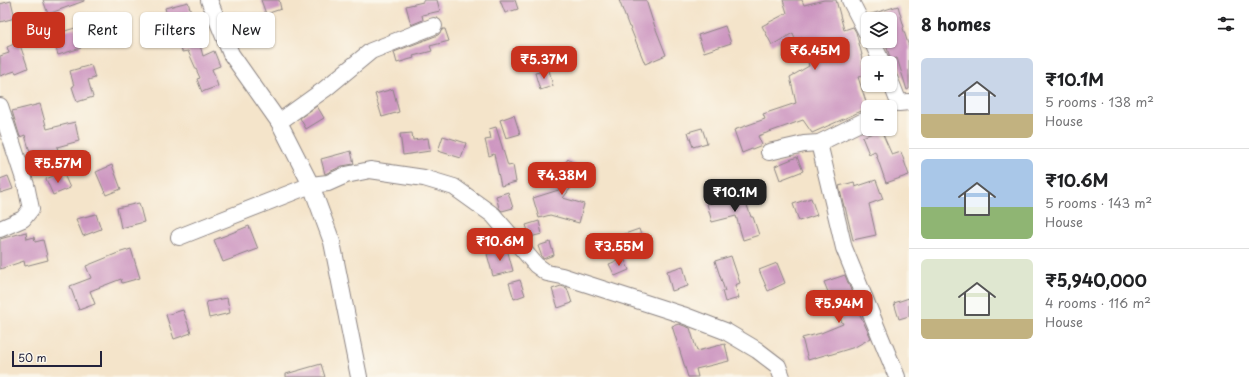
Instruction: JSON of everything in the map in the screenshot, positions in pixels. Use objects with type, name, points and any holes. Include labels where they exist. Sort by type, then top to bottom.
[{"type":"street","points":[[209,0],[231,54],[279,122],[310,185],[332,242],[359,377]]},
{"type":"street","points":[[850,0],[861,21]]},
{"type":"street","points":[[279,122],[325,89],[371,51],[402,40],[434,26]]},
{"type":"street","points":[[894,92],[899,104]]},
{"type":"street","points":[[0,106],[26,185],[30,209],[23,219],[0,229]]},
{"type":"street","points":[[768,152],[804,144],[819,143],[861,122]]},
{"type":"street","points":[[819,143],[844,248],[897,377]]},
{"type":"street","points":[[179,237],[310,185],[328,183],[346,175],[370,170],[424,178],[454,187],[493,215],[536,265],[547,273],[562,276],[683,315],[725,331],[757,350],[778,366],[782,377]]},
{"type":"building","points":[[43,0],[84,0],[54,12],[47,12]]},
{"type":"building","points":[[261,0],[279,0],[281,9],[272,12],[265,12]]},
{"type":"building","points":[[423,0],[437,0],[440,11],[422,15],[423,20],[411,25],[406,6],[423,2]]},
{"type":"building","points":[[500,0],[515,0],[518,9],[505,13]]},
{"type":"building","points":[[619,0],[646,0],[666,55],[645,64]]},
{"type":"building","points":[[783,0],[802,0],[804,5],[824,0],[836,0],[844,30],[853,27],[856,32],[862,55],[861,76],[858,77],[861,92],[863,92],[865,100],[861,100],[861,111],[812,133],[803,120],[758,136],[762,145],[742,153],[734,130],[765,119],[763,114],[796,103],[790,77],[809,66],[802,38],[795,40],[793,33],[772,45],[762,26],[787,13]]},
{"type":"building","points":[[11,1],[14,12],[12,12],[12,19],[0,22],[0,4]]},
{"type":"building","points":[[188,2],[191,12],[166,12],[165,8]]},
{"type":"building","points":[[898,6],[909,47],[909,89],[907,90],[897,56],[890,56],[887,48],[897,48],[897,12],[878,12]]},
{"type":"building","points":[[725,26],[731,43],[704,52],[698,35]]},
{"type":"building","points":[[73,29],[73,48],[81,48],[58,55],[56,48],[65,48],[65,31]]},
{"type":"building","points":[[443,29],[445,29],[449,41],[430,46],[432,51],[413,56],[414,58],[397,63],[394,52],[438,35]]},
{"type":"building","points":[[12,45],[12,48],[21,48],[28,68],[16,73],[15,71],[0,76],[0,56],[9,53],[7,47]]},
{"type":"building","points":[[181,48],[201,48],[203,56],[214,51],[220,66],[212,69],[218,86],[202,92],[197,79],[200,78],[188,51],[182,52]]},
{"type":"building","points":[[91,65],[95,78],[88,80],[93,97],[77,102],[72,87],[74,86],[70,71]]},
{"type":"building","points":[[549,70],[553,86],[540,90],[535,73]]},
{"type":"building","points":[[393,89],[399,112],[382,117],[375,94]]},
{"type":"building","points":[[40,104],[47,129],[75,122],[79,141],[57,147],[58,151],[32,159],[25,135],[20,137],[12,111]]},
{"type":"building","points":[[317,106],[324,118],[306,129],[300,118]]},
{"type":"building","points":[[514,115],[520,134],[506,138],[500,120]]},
{"type":"building","points":[[496,127],[508,166],[513,165],[516,182],[501,186],[494,154],[489,156],[485,140],[491,139],[489,129]]},
{"type":"building","points":[[702,128],[707,143],[693,147],[688,132]]},
{"type":"building","points":[[412,133],[413,140],[428,138],[430,151],[403,155],[400,134]]},
{"type":"building","points":[[443,136],[466,143],[461,158],[438,151]]},
{"type":"building","points":[[884,136],[892,155],[901,152],[909,175],[886,183],[875,151],[869,154],[862,137]]},
{"type":"building","points":[[351,151],[354,164],[342,166],[325,174],[321,159]]},
{"type":"building","points":[[797,157],[803,171],[780,180],[775,166]]},
{"type":"building","points":[[568,159],[584,171],[563,198],[584,204],[579,223],[550,215],[539,218],[533,198],[565,188],[553,179]]},
{"type":"building","points":[[112,165],[121,189],[106,195],[96,172]]},
{"type":"building","points":[[63,172],[70,188],[53,195],[46,179]]},
{"type":"building","points":[[8,176],[13,189],[0,193],[0,179]]},
{"type":"building","points":[[876,180],[883,199],[869,204],[876,235],[853,240],[839,186],[854,182],[855,187]]},
{"type":"building","points":[[741,188],[759,235],[743,240],[736,216],[712,222],[707,204],[728,199],[726,193]]},
{"type":"building","points":[[508,192],[513,208],[502,211],[499,208],[496,196]]},
{"type":"building","points":[[811,198],[817,215],[799,221],[793,204]]},
{"type":"building","points":[[139,203],[144,222],[121,228],[117,208]]},
{"type":"building","points":[[96,214],[101,229],[83,236],[76,219]]},
{"type":"building","points":[[539,221],[542,234],[530,237],[526,225]]},
{"type":"building","points":[[249,226],[258,249],[223,262],[214,240]]},
{"type":"building","points":[[639,229],[645,247],[624,253],[619,236]]},
{"type":"building","points":[[26,232],[27,239],[34,237],[35,242],[43,240],[48,260],[25,266],[24,261],[0,269],[0,239]]},
{"type":"building","points":[[550,242],[554,255],[543,259],[538,246]]},
{"type":"building","points":[[131,249],[140,278],[122,283],[121,279],[90,291],[95,304],[79,310],[70,286],[91,278],[86,266]]},
{"type":"building","points":[[507,249],[513,271],[493,276],[487,254]]},
{"type":"building","points":[[731,256],[740,283],[735,285],[739,298],[725,302],[722,291],[725,291],[715,261]]},
{"type":"building","points":[[624,258],[629,270],[615,276],[609,264]]},
{"type":"building","points":[[777,263],[785,283],[768,291],[759,270]]},
{"type":"building","points":[[683,266],[688,286],[672,291],[667,271]]},
{"type":"building","points":[[845,275],[854,298],[852,298],[871,338],[855,347],[808,360],[802,338],[821,333],[843,324],[824,282]]},
{"type":"building","points":[[520,280],[525,295],[514,299],[509,283]]},
{"type":"building","points":[[561,286],[567,288],[572,303],[558,308],[552,289]]},
{"type":"building","points":[[227,298],[230,313],[209,318],[206,302]]},
{"type":"building","points":[[909,298],[909,316],[899,319],[894,303]]},
{"type":"building","points":[[183,310],[191,333],[174,339],[166,315]]},
{"type":"building","points":[[679,324],[690,328],[697,351],[725,344],[729,361],[696,369],[698,377],[688,377],[672,326]]},
{"type":"building","points":[[321,364],[325,377],[286,377],[286,374]]}]
